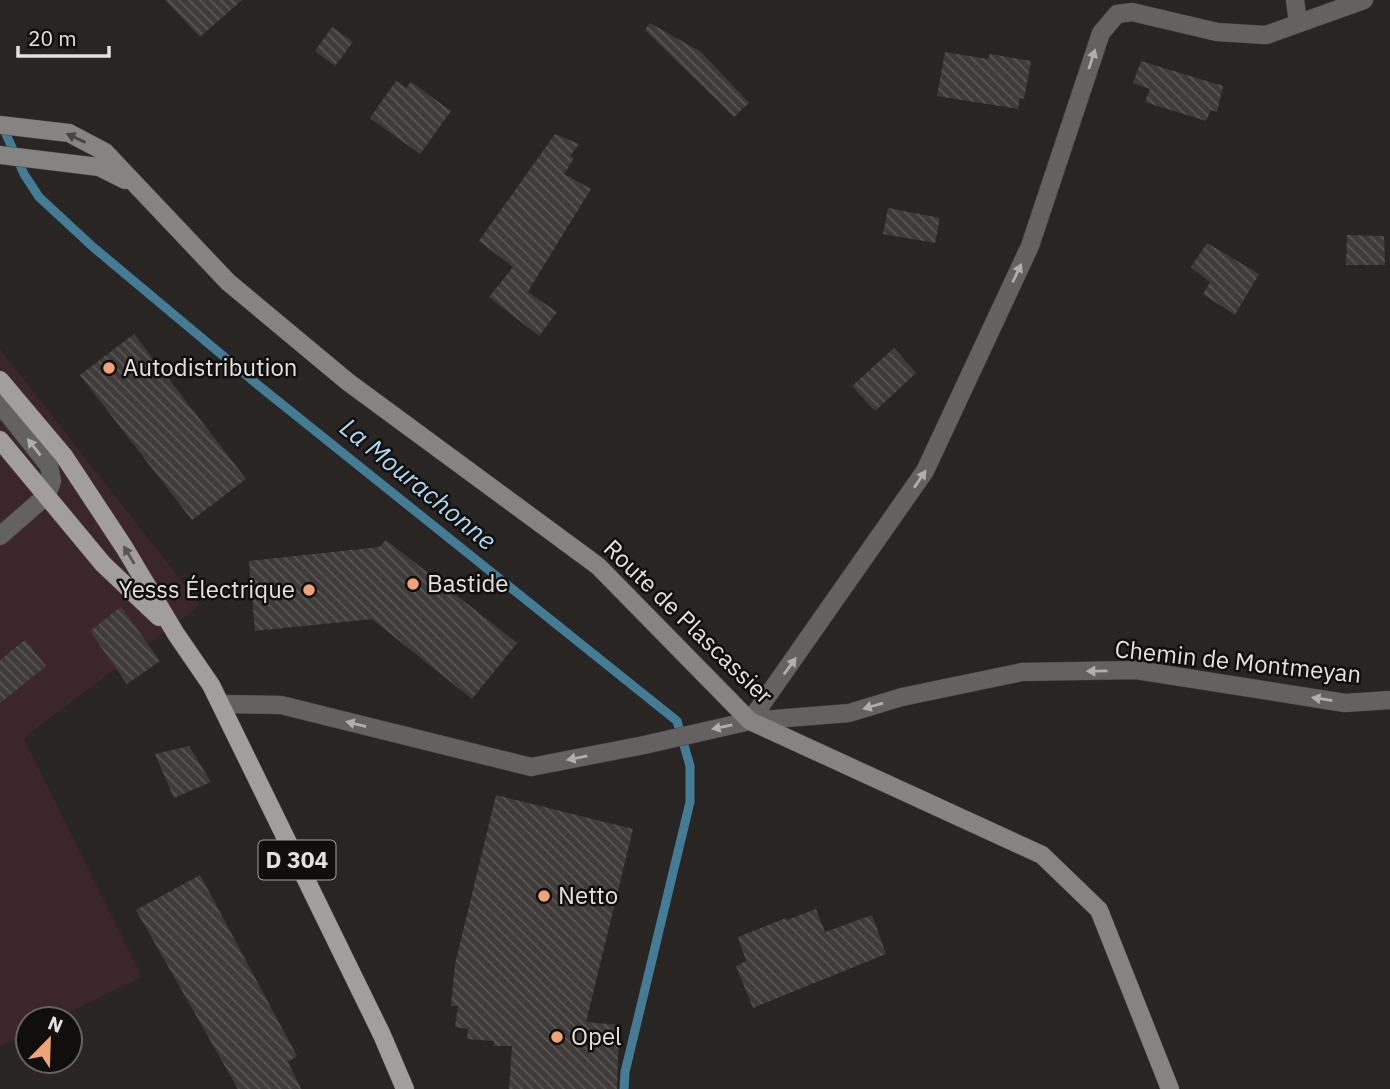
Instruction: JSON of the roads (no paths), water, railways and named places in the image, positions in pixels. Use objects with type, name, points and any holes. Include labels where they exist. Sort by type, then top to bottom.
[{"type":"main road","name":"D 304","points":[[0,380],[64,456],[222,704],[405,1089]]},
{"type":"main road","name":"D 304","points":[[0,440],[103,564],[176,634]]},
{"type":"street","points":[[1295,0],[1298,23]]},
{"type":"street","points":[[750,721],[925,471],[1030,246],[1101,33],[1117,14],[1132,12],[1217,32],[1266,35],[1364,0]]},
{"type":"street","name":"Route de Plascassier","points":[[0,125],[69,133],[105,152],[228,282],[348,383],[598,566],[750,721],[1042,855],[1099,910],[1170,1089]]},
{"type":"street","name":"Route de Plascassier","points":[[0,155],[99,167],[134,184]]},
{"type":"street","points":[[0,404],[49,466],[52,481],[47,495],[0,536]]},
{"type":"street","name":"Chemin de Montmeyan","points":[[222,704],[281,705],[531,767],[750,721],[849,713],[902,697],[1022,672],[1136,670],[1345,702],[1390,700]]},
{"type":"waterway","name":"La Mourachonne","points":[[1,123],[24,174],[39,197],[93,247],[258,385],[677,721],[690,766],[690,802],[625,1072],[624,1089]]},
{"type":"place","name":"Autodistribution","points":[[109,368]]},
{"type":"place","name":"Bastide","points":[[413,584]]},
{"type":"place","name":"Yesss Électrique","points":[[309,590]]},
{"type":"place","name":"Netto","points":[[544,896]]},
{"type":"place","name":"Opel","points":[[557,1037]]}]
